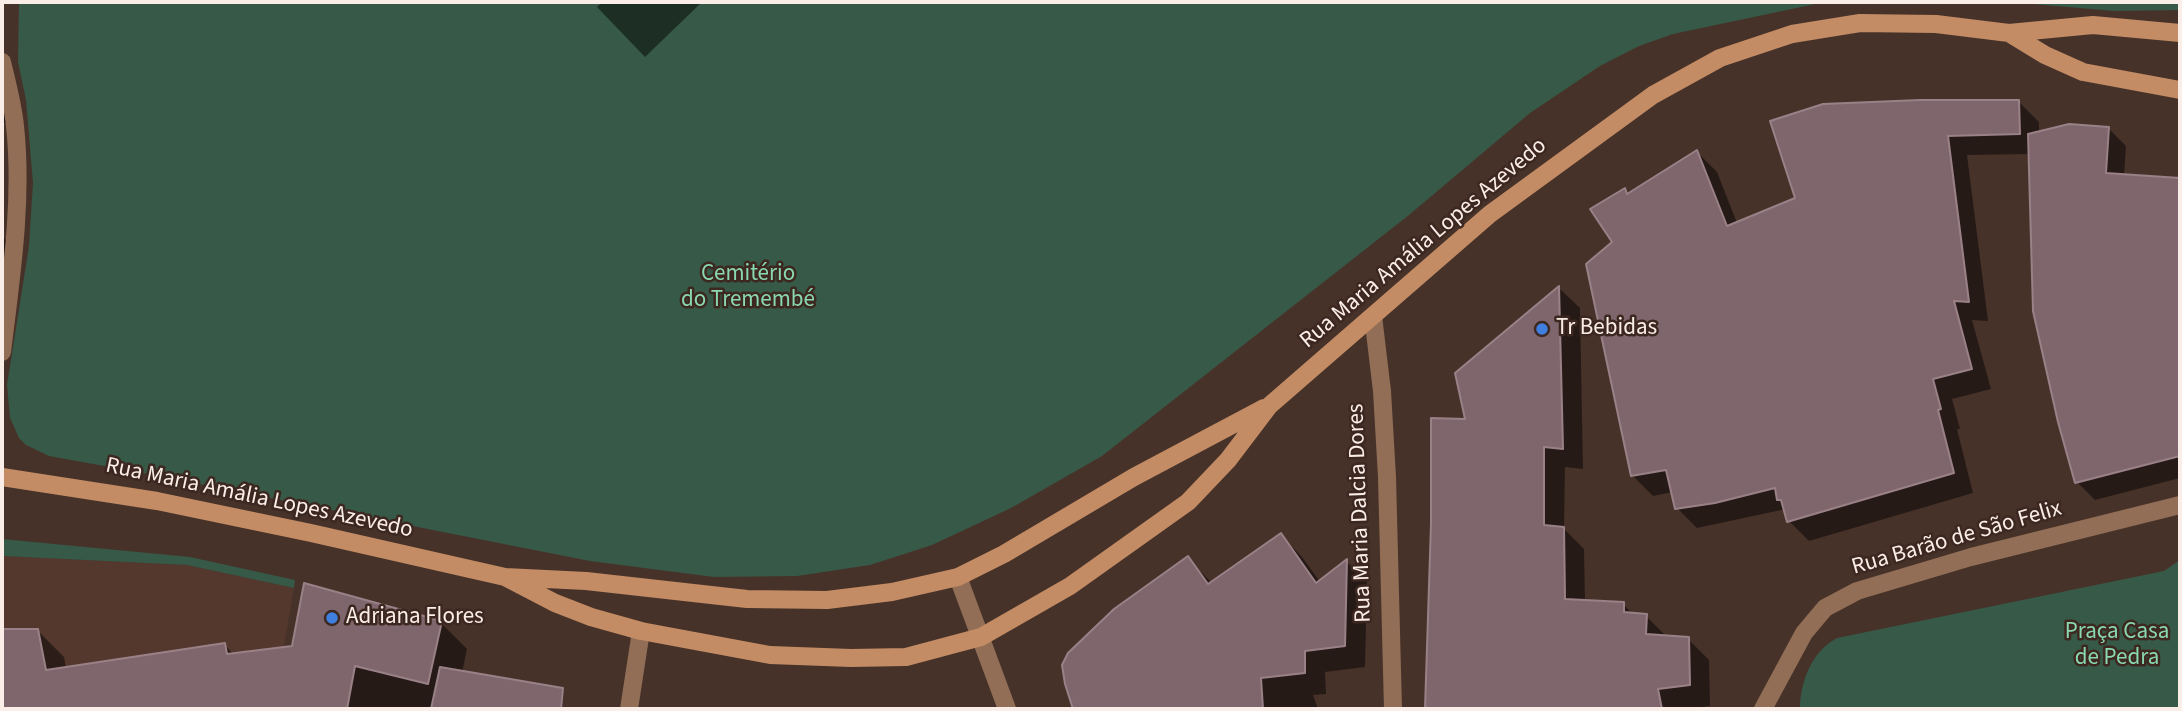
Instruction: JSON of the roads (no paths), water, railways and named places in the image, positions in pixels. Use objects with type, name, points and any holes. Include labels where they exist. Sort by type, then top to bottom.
[{"type":"main road","name":"Rua Maria Amália Lopes Azevedo","points":[[505,577],[567,607],[641,631],[770,655],[906,657],[981,636],[1070,586],[1188,502],[1228,460],[1269,406],[1490,214],[1653,95],[1720,58],[1792,34],[1860,23],[1936,24],[2010,33],[2093,25],[2180,33]]},
{"type":"main road","name":"Rua Maria Amália Lopes Azevedo","points":[[2010,33],[2045,55],[2082,72],[2180,90]]},
{"type":"main road","name":"Rua Maria Amália Lopes Azevedo","points":[[2,477],[158,501],[505,577],[586,581],[747,599],[827,600],[892,592],[958,577],[1004,554],[1134,477],[1269,406]]},
{"type":"street","points":[[2,62],[15,124],[17,167],[14,242],[2,352]]},
{"type":"street","name":"Rua Maria Dalcia Dores","points":[[1373,316],[1382,391],[1387,477],[1393,709]]},
{"type":"street","name":"Rua Barão de São Felix","points":[[1763,709],[1804,633],[1825,608],[1857,591],[1970,558],[2180,505]]},
{"type":"street","points":[[958,577],[1007,709]]},
{"type":"street","points":[[629,709],[641,631]]},
{"type":"place","name":"Tr Bebidas","points":[[1542,329]]},
{"type":"place","name":"Adriana Flores","points":[[332,618]]},
{"type":"park label","name":"Cemitério do Tremembé","points":[[748,288]]},
{"type":"park label","name":"Praça Casa de Pedra","points":[[2117,646]]}]
